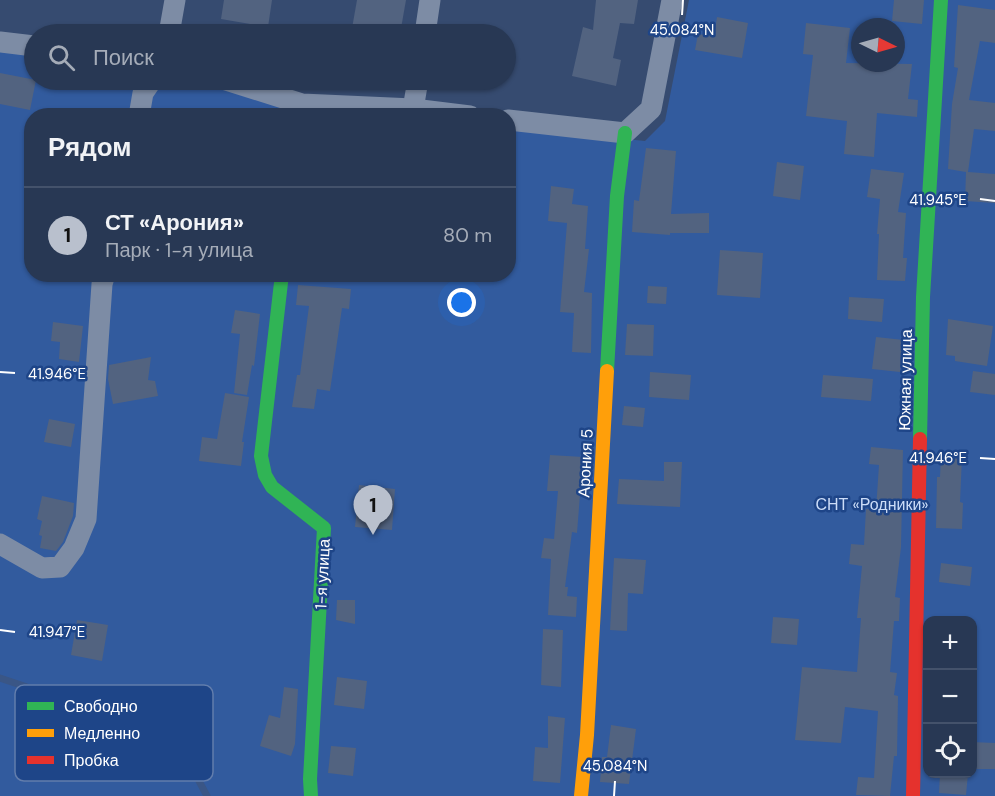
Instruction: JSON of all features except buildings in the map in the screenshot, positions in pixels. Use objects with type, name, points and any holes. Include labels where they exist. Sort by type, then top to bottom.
[{"type":"street","points":[[170,24],[175,0]]},
{"type":"street","points":[[426,24],[430,0]]},
{"type":"street","points":[[516,121],[625,133],[651,109],[672,0]]},
{"type":"street","name":"Южная улица","points":[[913,796],[923,297],[941,0]]},
{"type":"street","points":[[0,42],[24,45]]},
{"type":"street","points":[[140,108],[145,90]]},
{"type":"street","points":[[251,90],[296,108]]},
{"type":"street","points":[[413,108],[416,90]]},
{"type":"street","name":"Арония 5","points":[[581,796],[588,723],[616,196],[625,133]]},
{"type":"street","points":[[0,544],[42,568],[60,567],[74,548],[86,519],[104,282]]},
{"type":"street","name":"1-я улица","points":[[281,282],[261,456],[263,472],[272,489],[299,507],[324,528],[310,778],[311,796]]},
{"type":"green space","name":"СНТ «Родники»","points":[[689,0],[995,0],[995,796],[0,796],[0,50],[24,54],[24,90],[230,90],[334,108],[24,108],[24,282],[516,282],[516,128],[645,141],[665,121]]},
{"type":"waterway","points":[[0,678],[21,685]]},
{"type":"waterway","points":[[199,781],[207,796]]},
{"type":"traffic: fast","points":[[920,439],[923,297],[941,0]]},
{"type":"traffic: fast","points":[[607,371],[617,196],[625,133]]},
{"type":"traffic: fast","points":[[281,282],[261,456],[265,475],[272,487],[324,528],[310,779],[311,796]]},
{"type":"traffic: slow","points":[[581,796],[587,735],[607,371]]},
{"type":"traffic: jam","points":[[913,796],[920,439]]},
{"type":"place","name":"СТ «Арония»","points":[[373,535]]}]
